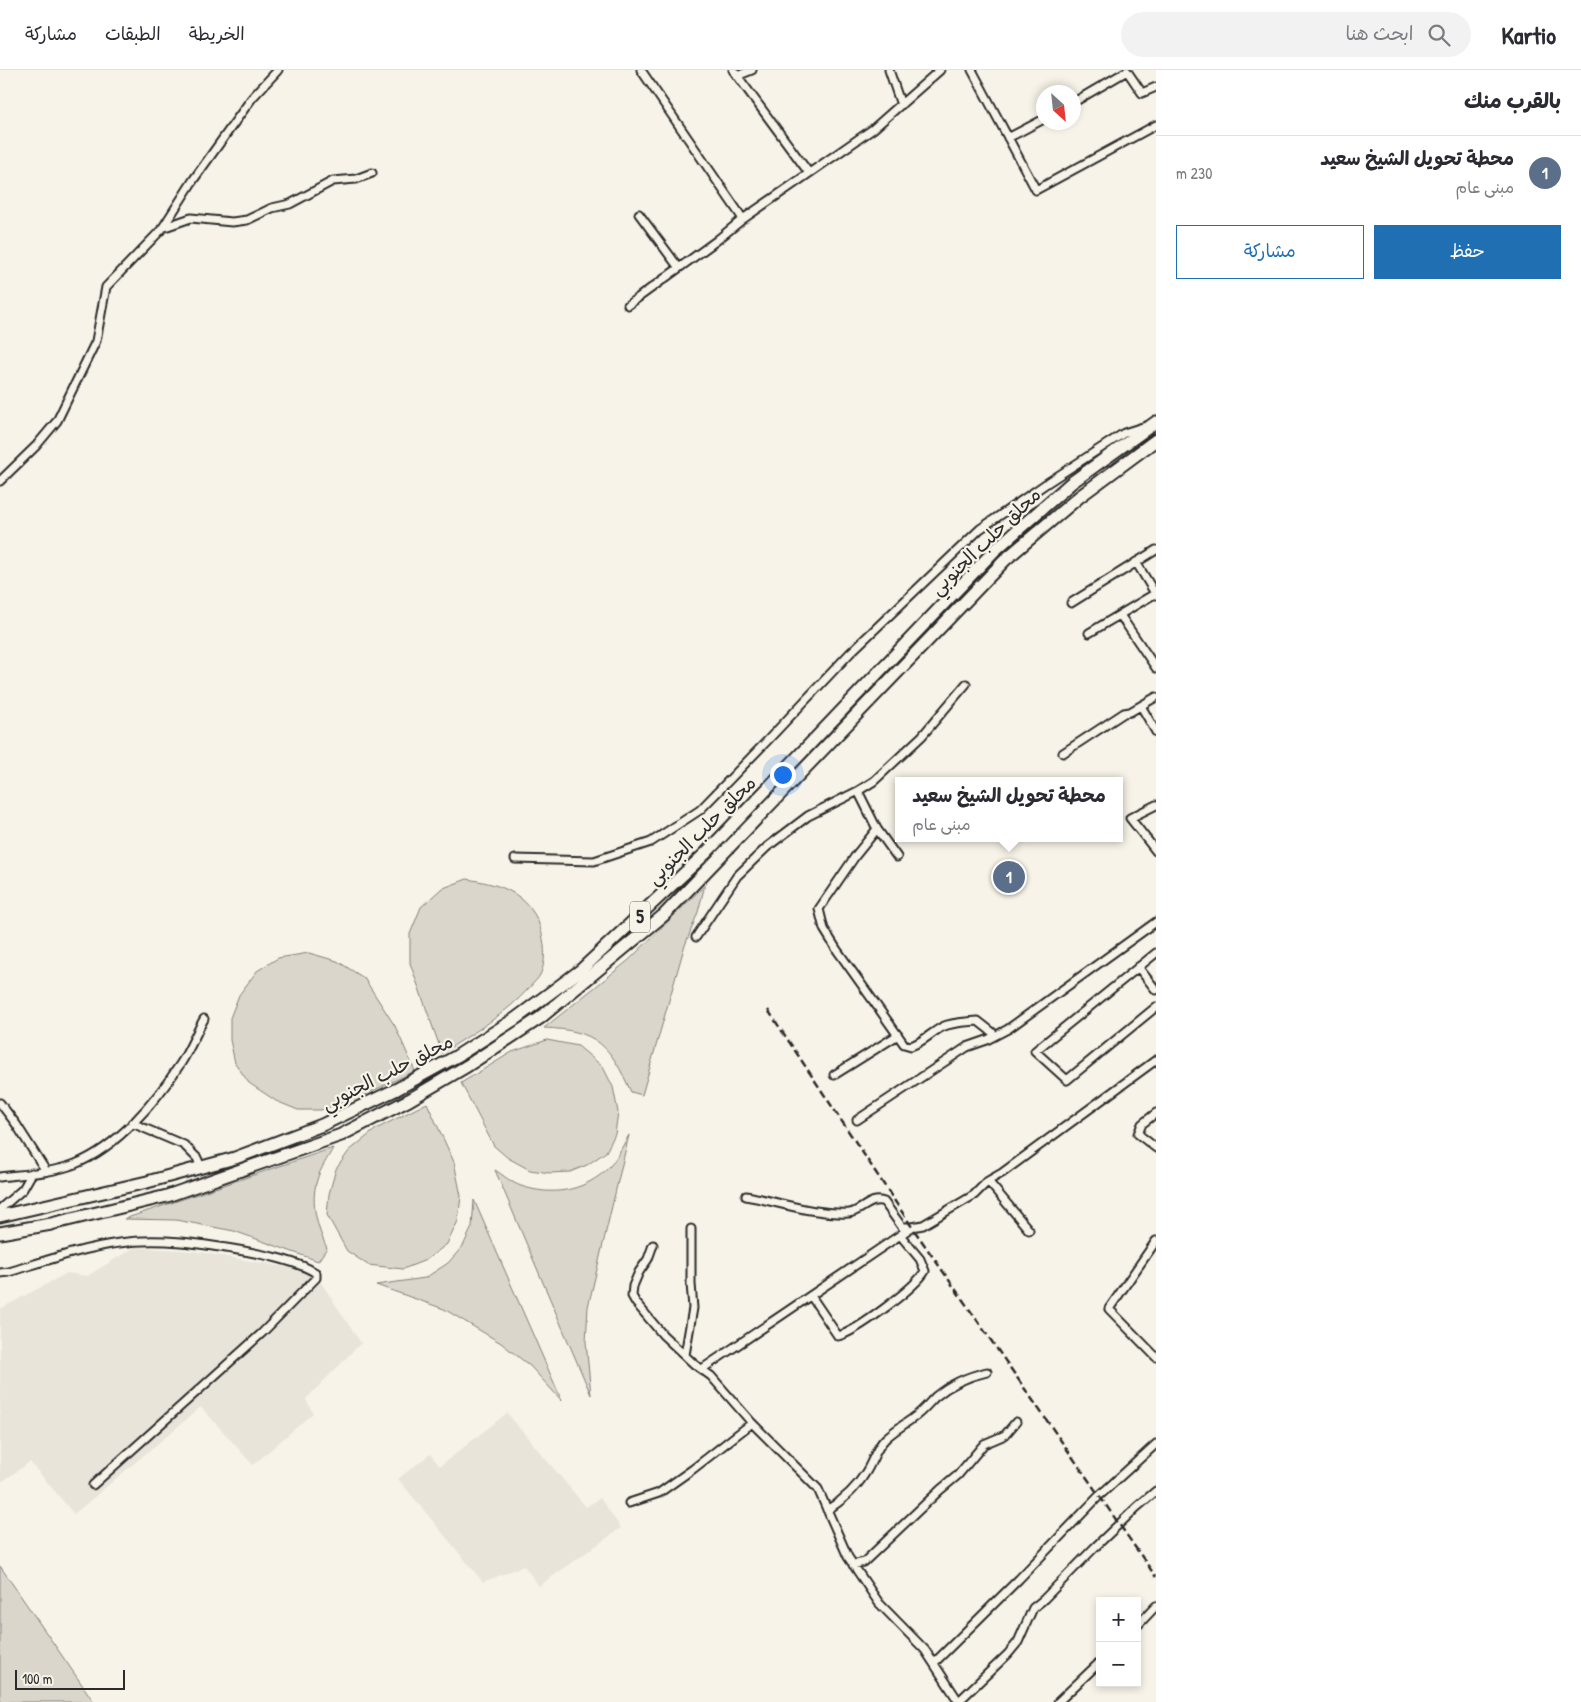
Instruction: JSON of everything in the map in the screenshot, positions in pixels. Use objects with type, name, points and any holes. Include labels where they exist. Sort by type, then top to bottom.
[{"type":"highway","name":"محلق حلب الجنوبي","points":[[0,1216],[48,1206],[235,1158],[322,1125],[397,1089],[457,1056],[515,1019],[581,970],[706,853],[995,550],[1071,483],[1156,422]]},
{"type":"highway","name":"محلق حلب الجنوبي","points":[[0,1233],[51,1224],[167,1196],[340,1135],[409,1100],[467,1066],[540,1018],[664,915],[1006,559],[1079,497],[1156,440]]},
{"type":"street","points":[[0,481],[36,446],[57,421],[96,341],[106,287],[162,229],[252,98],[277,70]]},
{"type":"street","points":[[641,70],[743,219]]},
{"type":"street","points":[[752,70],[735,73],[808,173]]},
{"type":"street","points":[[889,70],[901,104]]},
{"type":"street","points":[[628,305],[743,219],[874,129],[940,70]]},
{"type":"street","points":[[972,70],[1036,190],[1156,125]]},
{"type":"street","points":[[1081,98],[1127,71],[1142,93],[1156,87]]},
{"type":"street","points":[[1008,138],[1036,123]]},
{"type":"street","points":[[162,229],[191,218],[232,222],[247,220],[272,208],[290,204],[333,181],[356,178],[372,172]]},
{"type":"street","points":[[639,214],[679,268]]},
{"type":"street","points":[[515,859],[594,861],[651,842],[700,810],[850,653],[980,529],[1047,483],[1124,434],[1156,422]]},
{"type":"street","points":[[1071,603],[1156,550]]},
{"type":"street","points":[[1089,633],[1156,594],[1136,562]]},
{"type":"street","points":[[1120,615],[1156,668]]},
{"type":"street","points":[[696,937],[737,876],[767,847],[808,816],[858,791],[893,764],[922,736],[966,684]]},
{"type":"street","points":[[1063,752],[1124,712],[1130,712],[1156,697]]},
{"type":"street","points":[[1141,706],[1156,732]]},
{"type":"street","points":[[858,791],[877,829],[897,857]]},
{"type":"street","points":[[1156,805],[1130,818],[1156,852]]},
{"type":"street","points":[[877,829],[856,855],[819,909],[824,929],[904,1044],[911,1046],[920,1043],[944,1026],[978,1021],[992,1032],[994,1036]]},
{"type":"street","points":[[857,1120],[967,1047],[1008,1030],[1156,922]]},
{"type":"street","points":[[1156,953],[1035,1052],[1067,1080],[1156,1007]]},
{"type":"street","points":[[1138,967],[1156,990]]},
{"type":"street","points":[[0,1177],[46,1171],[75,1164],[103,1150],[150,1105],[181,1062],[204,1019]]},
{"type":"street","points":[[834,1074],[898,1035]]},
{"type":"street","points":[[746,1196],[810,1210],[851,1213],[876,1200],[881,1200],[902,1227],[923,1225],[974,1195],[988,1181],[1002,1173],[1156,1060]]},
{"type":"street","points":[[0,1103],[46,1171]]},
{"type":"street","points":[[1156,1113],[1142,1124],[1138,1134],[1156,1148]]},
{"type":"street","points":[[132,1123],[184,1146],[197,1158],[201,1167]]},
{"type":"street","points":[[0,1210],[23,1189],[32,1173]]},
{"type":"street","points":[[988,1181],[1030,1230]]},
{"type":"street","points":[[702,1369],[912,1227]]},
{"type":"street","points":[[684,1355],[693,1308],[691,1229]]},
{"type":"street","points":[[810,1296],[838,1336],[845,1335],[863,1323],[907,1291],[925,1272],[920,1259],[900,1235]]},
{"type":"street","points":[[0,1273],[105,1245],[135,1241],[194,1243],[261,1254],[292,1263],[316,1273],[316,1278],[262,1333],[93,1485]]},
{"type":"street","points":[[1156,1241],[1109,1309],[1156,1357]]},
{"type":"street","points":[[653,1245],[648,1259],[639,1272],[633,1286],[632,1296],[636,1303],[663,1335],[684,1355],[711,1376],[752,1423],[818,1489],[853,1565],[879,1603],[925,1650],[958,1702],[1018,1642],[1033,1608],[1125,1518],[1156,1491]]},
{"type":"street","points":[[827,1510],[860,1481],[867,1471],[873,1456],[885,1439],[926,1408],[935,1397],[951,1386],[973,1375],[987,1372]]},
{"type":"street","points":[[853,1565],[864,1562],[958,1475],[984,1444],[1005,1435],[1016,1422]]},
{"type":"street","points":[[629,1503],[659,1493],[694,1469],[752,1423]]},
{"type":"street","points":[[934,1663],[1100,1496],[1156,1444]]},
{"type":"street","points":[[1141,1622],[1156,1606]]},
{"type":"street","points":[[1058,1702],[1096,1666]]},
{"type":"shaded area","points":[[467,879],[498,886],[508,890],[524,901],[531,909],[539,925],[544,947],[544,962],[538,978],[510,1006],[442,1053],[410,963],[410,934],[421,907],[441,889]]},
{"type":"shaded area","points":[[705,885],[698,912],[684,948],[642,1095],[631,1092],[616,1062],[600,1043],[577,1032],[544,1028],[629,960]]},
{"type":"shaded area","points":[[309,953],[337,961],[364,978],[395,1026],[415,1071],[366,1094],[321,1110],[298,1110],[276,1101],[249,1083],[235,1063],[230,1040],[230,1018],[239,995],[257,971],[278,958]]},
{"type":"shaded area","points":[[547,1040],[578,1046],[603,1067],[613,1087],[618,1112],[615,1134],[606,1152],[587,1165],[570,1172],[550,1173],[530,1170],[508,1158],[494,1146],[461,1083],[512,1052]]},
{"type":"shaded area","points":[[427,1103],[454,1162],[461,1196],[458,1221],[447,1244],[426,1260],[403,1269],[368,1265],[347,1251],[327,1215],[329,1194],[336,1169],[349,1151],[376,1129]]},
{"type":"shaded area","points":[[629,1135],[588,1307],[586,1342],[591,1395],[495,1170],[514,1183],[532,1189],[554,1191],[576,1188],[596,1178],[609,1167],[616,1159]]},
{"type":"shaded area","points":[[333,1148],[320,1172],[315,1189],[314,1206],[320,1232],[327,1248],[318,1261],[234,1231],[176,1220],[124,1219]]},
{"type":"shaded area","points":[[474,1200],[562,1401],[530,1366],[501,1343],[444,1309],[376,1285],[425,1278],[448,1263],[463,1246],[472,1227]]},
{"type":"shaded area","points":[[135,1247],[193,1251],[314,1272],[361,1343],[306,1399],[313,1413],[253,1465],[201,1407],[74,1514],[30,1462],[0,1483],[0,1309],[67,1273],[87,1276]]},
{"type":"shaded area","points":[[507,1413],[586,1507],[600,1498],[621,1528],[539,1586],[524,1566],[483,1582],[398,1479],[430,1454],[440,1466]]},
{"type":"shaded area","points":[[0,1566],[94,1702],[0,1702]]},
{"type":"railway","points":[[768,1010],[912,1227],[1156,1577]]},
{"type":"place","name":"محطة تحويل الشيخ سعيد","points":[[1009,877]]}]
